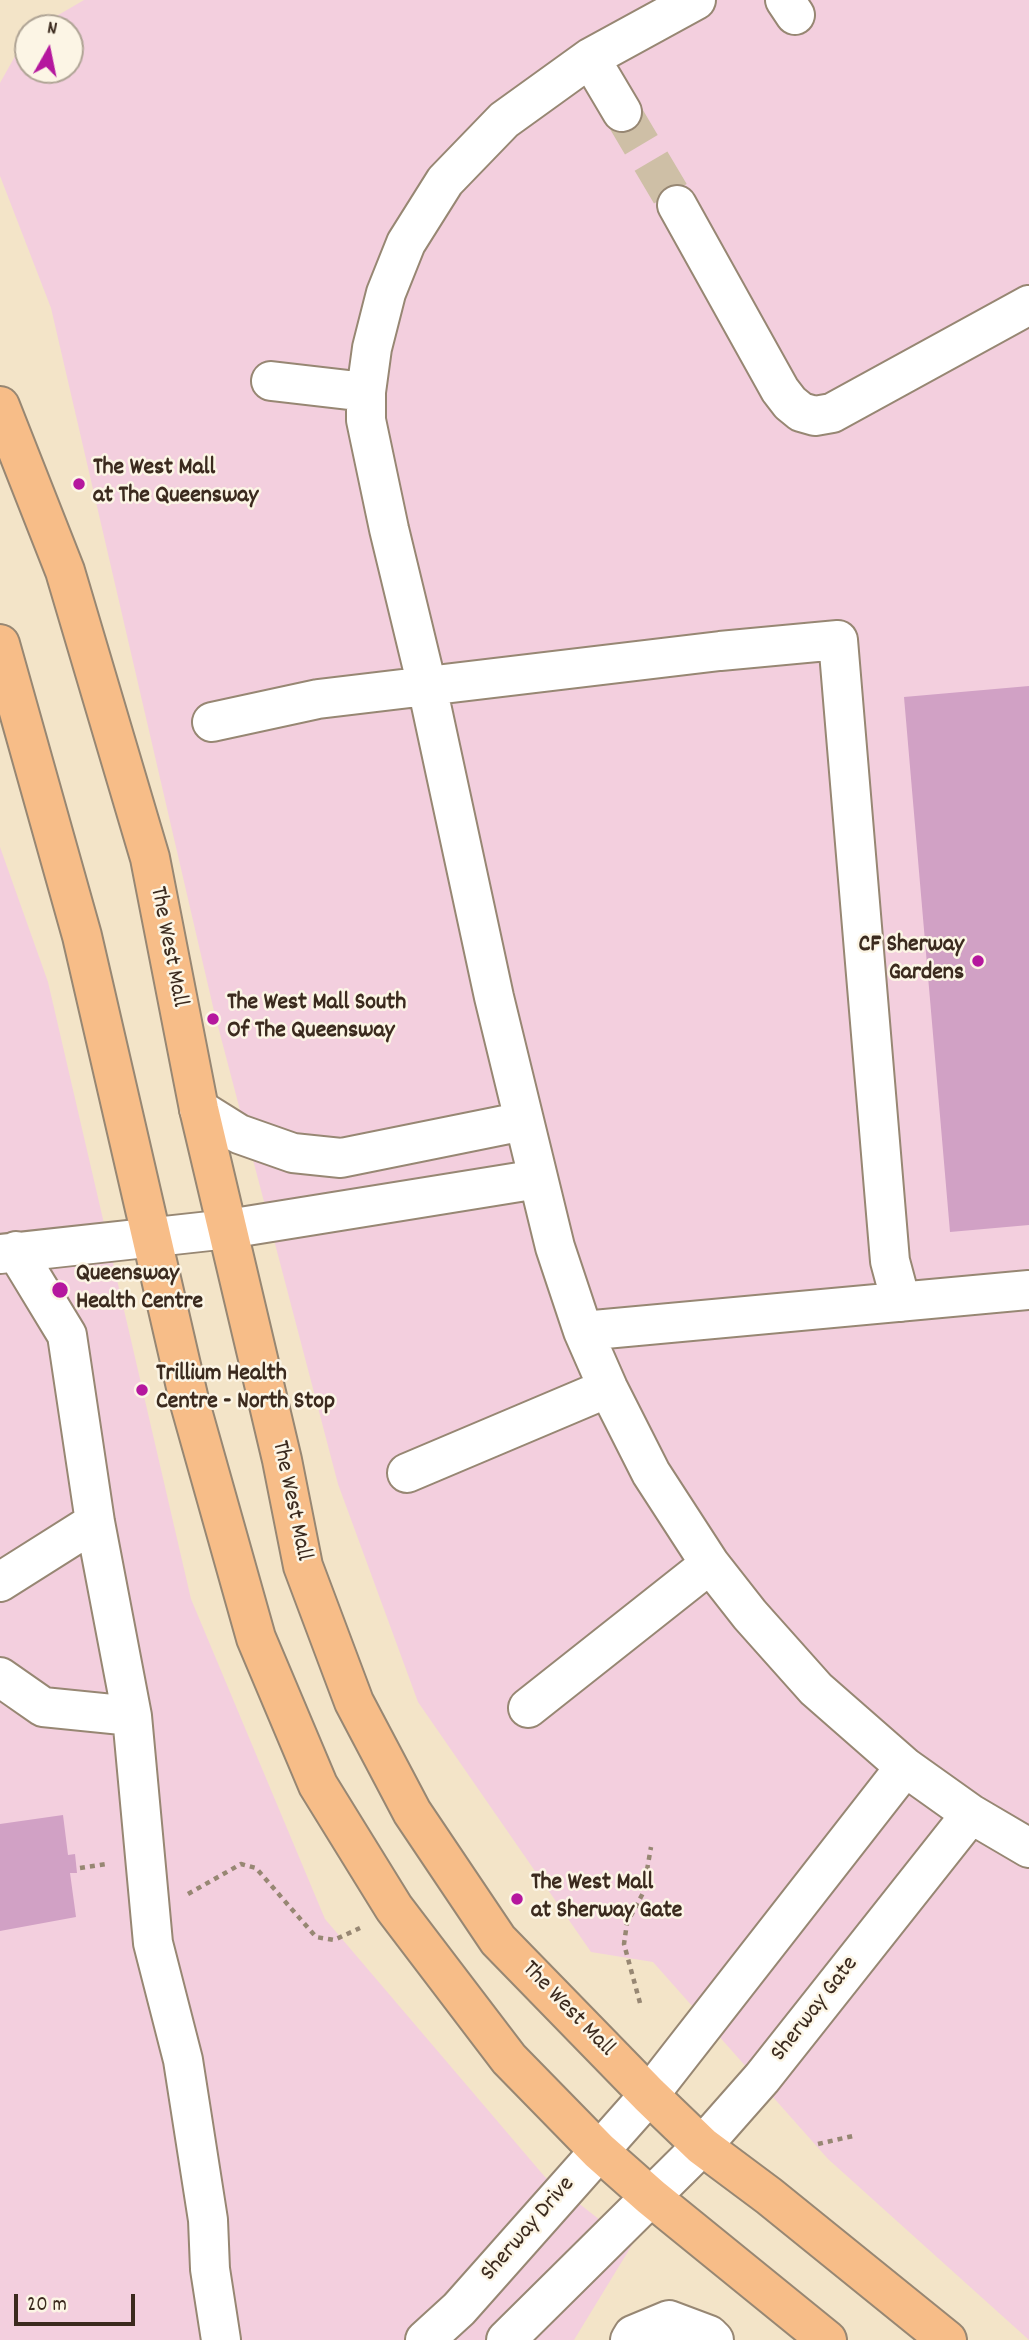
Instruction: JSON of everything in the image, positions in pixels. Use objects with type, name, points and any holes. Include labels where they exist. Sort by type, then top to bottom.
[{"type":"main road","name":"The West Mall","points":[[0,406],[65,571],[150,858],[199,1109],[282,1460],[303,1566],[354,1702],[412,1812],[498,1940],[702,2146],[769,2196],[947,2340]]},
{"type":"main road","points":[[0,644],[82,936],[189,1400],[256,1638],[318,1785],[394,1908],[509,2059],[599,2151],[651,2197],[827,2340]]},
{"type":"street","points":[[696,0],[590,58],[505,120],[445,181],[406,243],[386,293],[372,348],[366,392],[366,420],[494,997],[538,1179],[555,1247],[583,1331],[608,1388],[651,1472],[710,1564],[750,1615],[816,1689],[905,1767],[971,1814],[1029,1848]]},
{"type":"street","points":[[590,58],[622,112]]},
{"type":"street","points":[[677,205],[780,390],[801,412],[815,416],[832,413],[1029,305]]},
{"type":"street","points":[[271,381],[366,392]]},
{"type":"street","points":[[212,722],[318,699],[720,651],[838,640],[890,1261],[901,1301]]},
{"type":"street","points":[[199,1109],[239,1134],[293,1153],[341,1158],[524,1121]]},
{"type":"street","points":[[8,1253],[229,1229],[538,1179]]},
{"type":"street","points":[[8,1253],[68,1335],[95,1522],[132,1716],[153,1943],[183,2060],[189,2095],[208,2220],[210,2269],[221,2340]]},
{"type":"street","points":[[583,1331],[1029,1290]]},
{"type":"street","points":[[407,1473],[608,1388]]},
{"type":"street","points":[[0,1581],[95,1522]]},
{"type":"street","points":[[528,1708],[710,1564]]},
{"type":"street","points":[[0,1677],[43,1707],[132,1716]]},
{"type":"street","points":[[599,2151],[649,2095],[905,1767]]},
{"type":"street","name":"Sherway Gate","points":[[651,2197],[702,2146],[762,2078],[971,1814]]},
{"type":"street","name":"Sherway Drive","points":[[425,2340],[459,2309],[599,2151]]},
{"type":"street","points":[[506,2340],[651,2197]]},
{"type":"street","points":[[459,2309],[488,2340]]},
{"type":"street","points":[[630,2340],[633,2335],[670,2320],[709,2335],[715,2340]]},
{"type":"path","points":[[640,2003],[624,1944],[627,1923],[643,1893],[652,1847]]},
{"type":"path","points":[[150,1914],[241,1864],[256,1868],[316,1937],[334,1940],[394,1908]]},
{"type":"path","points":[[818,2144],[853,2136]]},
{"type":"shaded area","name":"CF Sherway Gardens","points":[[84,0],[1029,0],[1029,2340],[828,2159],[653,1962],[591,1952],[418,1702],[338,1484],[214,1011],[51,308],[0,176],[0,83],[14,58],[14,84],[84,84],[84,14],[60,14]]},
{"type":"shaded area","name":"Queensway Health Centre","points":[[0,847],[48,982],[191,1599],[325,1919],[545,2177],[632,2245],[574,2340],[0,2340]]},
{"type":"building","name":"CF Sherway Gardens","points":[[1029,686],[1029,1225],[950,1232],[904,697]]},
{"type":"building","points":[[63,1815],[68,1855],[75,1854],[77,1873],[70,1873],[76,1917],[0,1931],[0,1824]]},
{"type":"tunnel","points":[[622,112],[677,205]]},
{"type":"place","name":"The West Mall at The Queensway","points":[[79,484]]},
{"type":"place","name":"CF Sherway Gardens","points":[[978,961]]},
{"type":"place","name":"The West Mall South Of The Queensway","points":[[213,1019]]},
{"type":"place","name":"Queensway Health Centre","points":[[60,1290]]},
{"type":"place","name":"Trillium Health Centre - North Stop","points":[[142,1390]]},
{"type":"place","name":"The West Mall at Sherway Gate","points":[[517,1899]]}]
